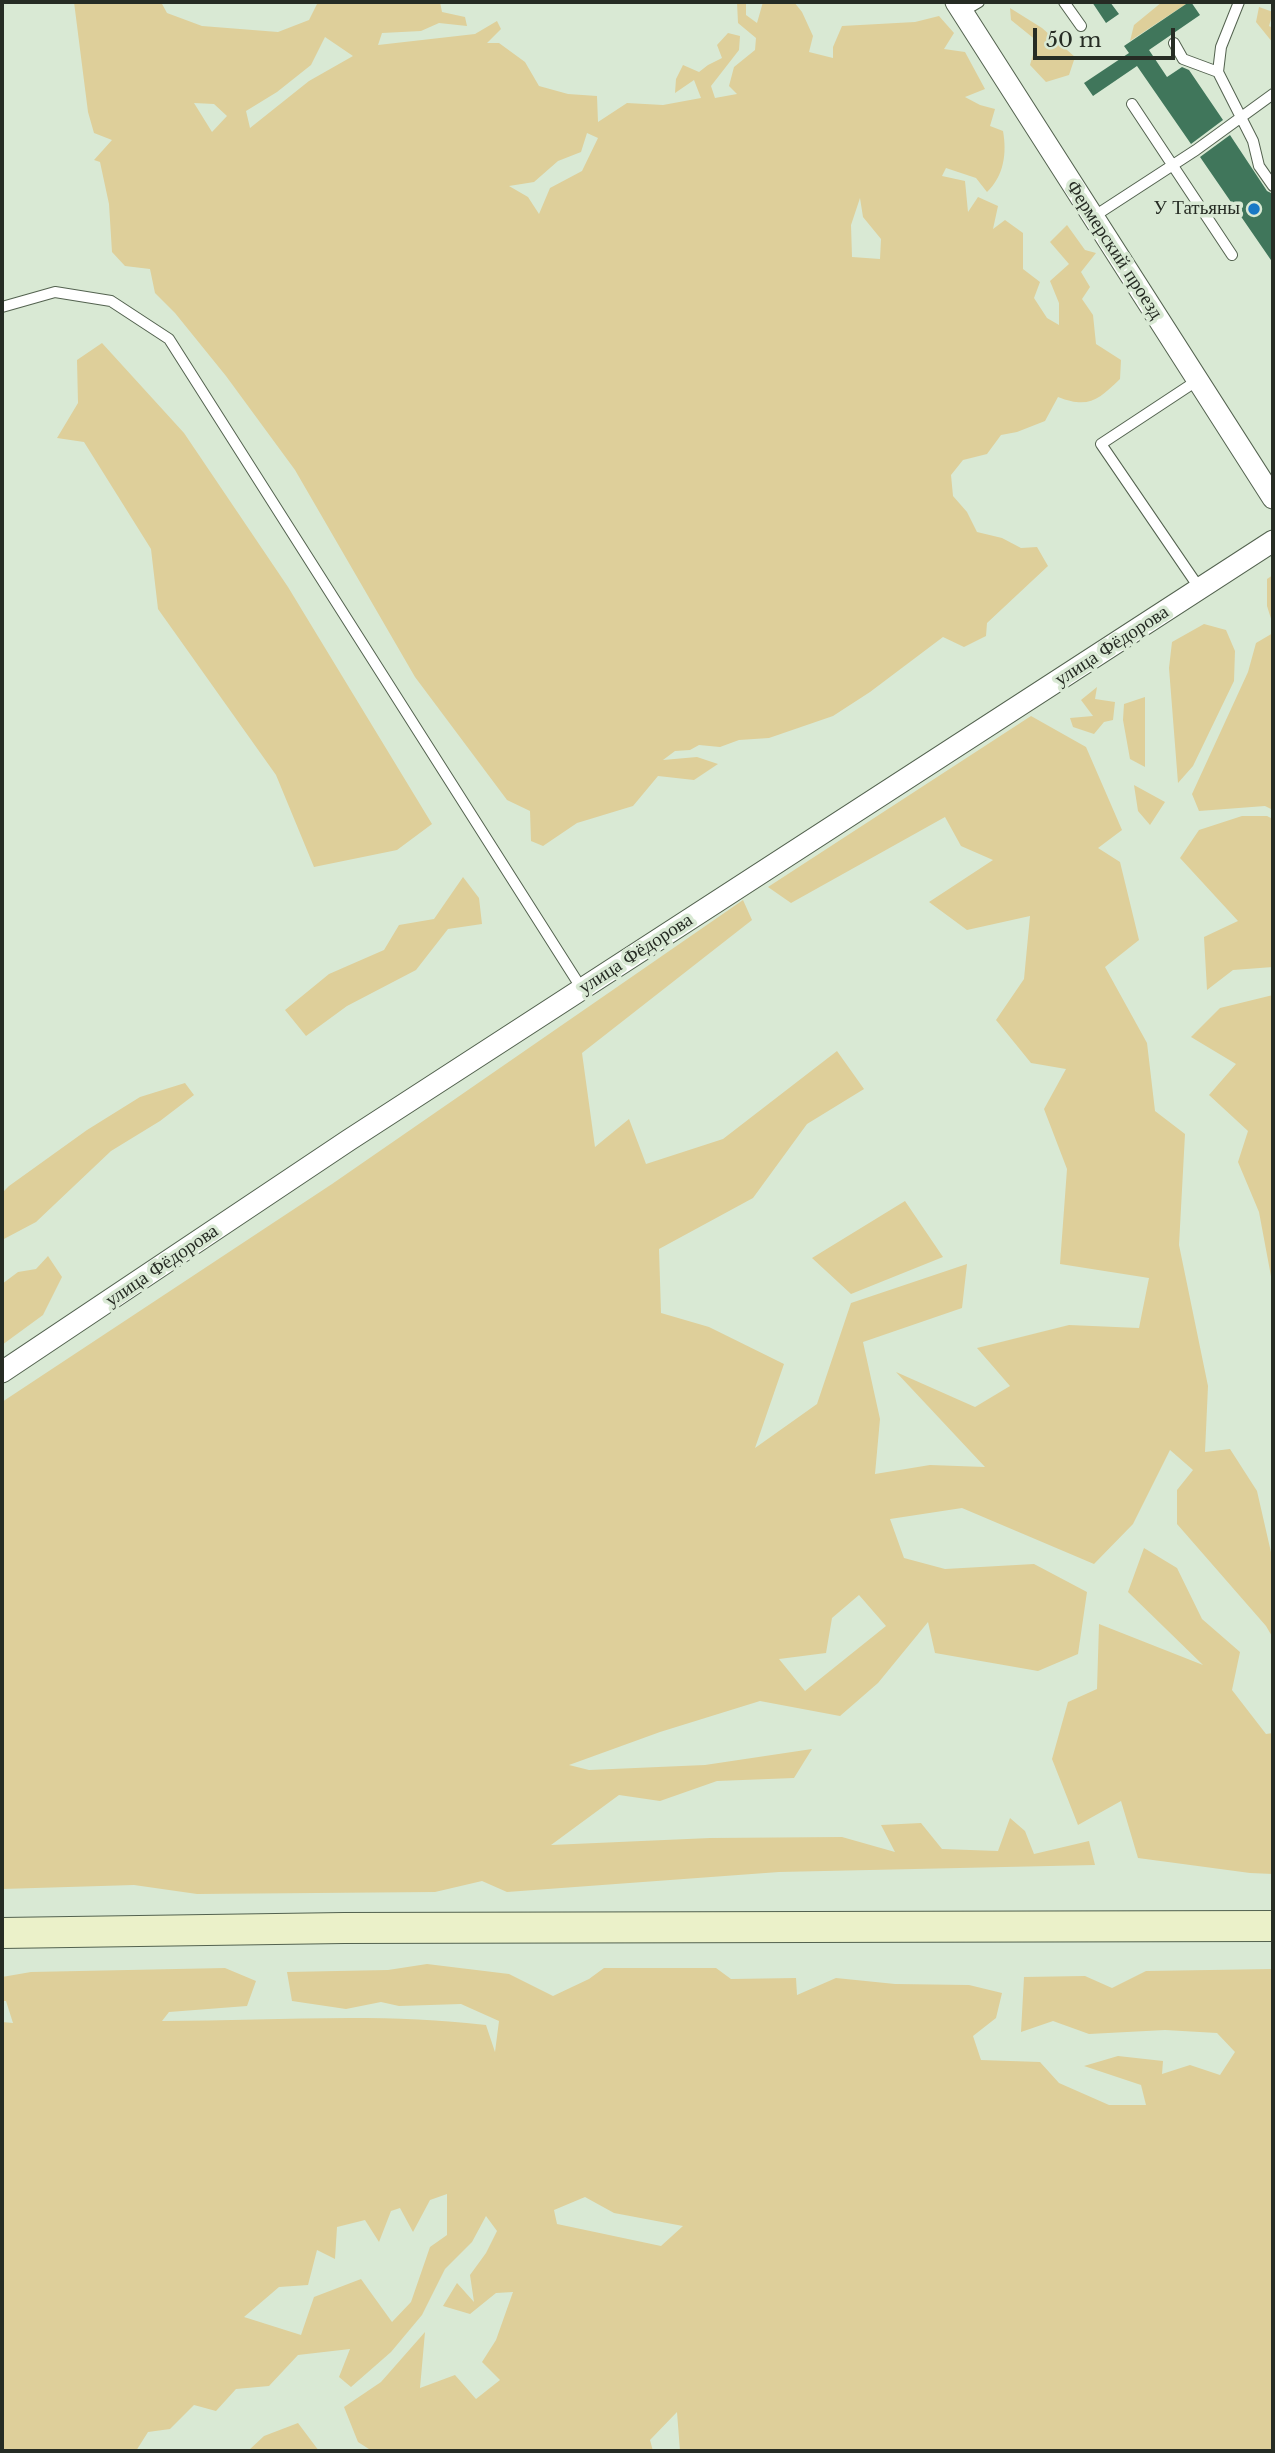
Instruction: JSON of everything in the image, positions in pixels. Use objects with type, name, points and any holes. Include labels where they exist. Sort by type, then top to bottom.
[{"type":"main road","points":[[2,1933],[344,1928],[1273,1926]]},
{"type":"street","name":"Фермерский проезд","points":[[966,5],[1093,217],[1273,498]]},
{"type":"street","name":"улица Фёдорова","points":[[2,1372],[349,1140],[1273,541]]},
{"type":"lane","points":[[1064,2],[1081,26]]},
{"type":"lane","points":[[1239,2],[1221,47],[1218,72],[1242,117],[1259,166],[1273,186]]},
{"type":"lane","points":[[1174,43],[1184,59],[1218,72]]},
{"type":"lane","points":[[1093,217],[1273,94]]},
{"type":"lane","points":[[1132,104],[1232,256]]},
{"type":"lane","points":[[2,307],[55,292],[111,301],[169,339],[582,989]]},
{"type":"lane","points":[[1198,380],[1101,444],[1200,589]]},
{"type":"shaded area","points":[[74,2],[161,2],[167,13],[202,26],[278,32],[309,20],[318,2],[440,2],[442,12],[465,17],[467,26],[439,23],[421,31],[382,33],[378,45],[475,34],[497,21],[501,29],[487,43],[499,43],[525,62],[539,86],[568,94],[597,96],[598,122],[627,103],[663,105],[701,98],[694,80],[675,93],[676,79],[683,65],[699,72],[722,58],[717,45],[728,33],[740,36],[739,50],[711,86],[715,98],[737,94],[729,86],[734,67],[755,50],[756,38],[738,23],[737,2],[746,2],[746,15],[757,23],[763,2],[794,2],[802,12],[813,36],[809,52],[833,58],[833,47],[842,26],[915,22],[939,16],[954,33],[944,49],[965,52],[985,89],[965,97],[995,109],[990,126],[1003,131],[1005,148],[1001,171],[987,192],[976,178],[946,168],[942,176],[965,181],[968,212],[978,197],[998,206],[993,229],[1005,220],[1023,233],[1023,269],[1040,282],[1034,298],[1047,318],[1059,325],[1059,303],[1050,281],[1069,264],[1050,242],[1067,225],[1085,250],[1096,253],[1081,272],[1090,287],[1082,299],[1093,315],[1096,344],[1121,360],[1120,379],[1092,400],[1078,402],[1058,397],[1045,421],[1001,435],[987,454],[963,460],[951,475],[953,496],[967,512],[977,532],[1002,538],[1021,548],[1037,547],[1048,566],[987,623],[986,636],[964,647],[943,637],[833,716],[769,738],[739,740],[720,747],[699,745],[690,750],[675,751],[663,760],[697,757],[718,764],[694,780],[658,776],[633,806],[577,823],[543,846],[531,841],[530,811],[507,800],[415,677],[295,470],[226,376],[175,313],[155,293],[150,269],[125,266],[112,252],[109,204],[100,162],[94,160],[112,140],[94,133],[88,112]],"holes":[[[325,37],[353,56],[309,81],[250,128],[246,111],[277,92],[311,65]],[[194,103],[214,104],[227,116],[212,132]],[[587,133],[598,138],[582,171],[550,188],[539,214],[528,197],[509,186],[534,182],[558,161],[581,152]],[[860,198],[863,217],[881,239],[880,259],[852,257],[851,225]]]},
{"type":"shaded area","points":[[1162,2],[1189,2],[1130,41],[1134,25]]},
{"type":"shaded area","points":[[1259,7],[1273,12],[1269,26],[1273,28],[1273,43],[1256,22]]},
{"type":"shaded area","points":[[1010,8],[1042,28],[1075,57],[1069,75],[1046,82],[1030,65],[1037,41],[1011,20]]},
{"type":"shaded area","points":[[102,343],[184,433],[288,587],[432,824],[397,850],[314,867],[276,775],[158,609],[151,549],[84,442],[57,438],[78,403],[77,360]]},
{"type":"shaded area","points":[[1273,575],[1273,625],[1267,606],[1267,579]]},
{"type":"shaded area","points":[[1204,624],[1226,630],[1235,651],[1234,681],[1193,766],[1178,783],[1169,668],[1172,642]]},
{"type":"shaded area","points":[[1273,633],[1273,810],[1265,806],[1199,811],[1192,794],[1248,672],[1256,643]]},
{"type":"shaded area","points":[[1097,687],[1095,699],[1115,702],[1113,720],[1104,722],[1094,734],[1073,727],[1070,718],[1093,716],[1081,700]]},
{"type":"shaded area","points":[[1145,697],[1145,767],[1130,759],[1123,720],[1124,704]]},
{"type":"shaded area","points":[[1031,716],[1086,747],[1122,830],[1098,848],[1120,862],[1139,940],[1105,967],[1147,1043],[1155,1111],[1185,1134],[1179,1245],[1208,1386],[1205,1452],[1230,1449],[1257,1491],[1273,1561],[1273,1638],[1266,1626],[1177,1524],[1177,1490],[1193,1470],[1170,1450],[1133,1524],[1094,1564],[962,1508],[890,1519],[904,1558],[945,1569],[1034,1564],[1087,1592],[1078,1654],[1038,1671],[935,1653],[928,1622],[878,1683],[840,1716],[760,1701],[660,1732],[569,1765],[589,1770],[705,1765],[812,1749],[794,1778],[717,1781],[660,1801],[619,1795],[551,1845],[710,1838],[842,1837],[895,1852],[881,1825],[921,1823],[942,1849],[998,1851],[1010,1818],[1025,1831],[1034,1854],[1089,1841],[1095,1865],[779,1872],[507,1892],[482,1881],[435,1892],[197,1894],[134,1885],[2,1889],[2,1402],[332,1184],[743,900],[752,920],[582,1053],[595,1147],[629,1119],[646,1164],[723,1139],[837,1051],[864,1089],[807,1124],[753,1198],[659,1249],[661,1313],[709,1327],[784,1364],[755,1448],[817,1404],[851,1303],[967,1264],[962,1308],[863,1342],[880,1419],[875,1474],[930,1465],[985,1467],[896,1372],[975,1407],[1010,1386],[977,1348],[1069,1325],[1139,1328],[1149,1278],[1060,1264],[1067,1169],[1044,1109],[1066,1069],[1031,1063],[996,1020],[1024,979],[1030,916],[967,930],[929,902],[993,860],[961,846],[945,817],[791,903],[768,887]],"holes":[[[859,1595],[886,1626],[805,1691],[779,1659],[826,1653],[832,1618]]]},
{"type":"shaded area","points":[[1134,785],[1165,802],[1150,825],[1138,811]]},
{"type":"shaded area","points":[[1242,816],[1267,816],[1273,819],[1273,967],[1233,970],[1207,990],[1204,937],[1238,921],[1180,858],[1199,830]]},
{"type":"shaded area","points":[[463,877],[479,898],[482,924],[448,929],[416,970],[347,1006],[306,1036],[285,1010],[329,974],[384,950],[399,925],[434,919]]},
{"type":"shaded area","points":[[1273,995],[1273,1287],[1259,1212],[1238,1162],[1248,1131],[1209,1095],[1236,1064],[1191,1037],[1220,1008]]},
{"type":"shaded area","points":[[185,1083],[194,1095],[160,1121],[111,1151],[36,1222],[2,1240],[2,1193],[9,1186],[87,1130],[140,1097]]},
{"type":"shaded area","points":[[905,1201],[943,1257],[851,1294],[812,1258]]},
{"type":"shaded area","points":[[48,1256],[62,1277],[43,1315],[2,1345],[2,1284],[18,1272],[36,1269]]},
{"type":"shaded area","points":[[1144,1548],[1177,1568],[1202,1619],[1240,1652],[1232,1690],[1266,1734],[1273,1733],[1273,1874],[1138,1858],[1121,1801],[1078,1825],[1052,1759],[1068,1702],[1097,1689],[1099,1624],[1203,1665],[1128,1592]]},
{"type":"shaded area","points":[[427,1964],[509,1974],[553,1996],[589,1979],[604,1968],[716,1968],[731,1979],[796,1978],[797,1995],[836,1978],[895,1984],[969,1985],[1002,1993],[996,2018],[973,2036],[981,2060],[1040,2062],[1059,2083],[1109,2105],[1146,2105],[1141,2085],[1084,2066],[1118,2056],[1163,2061],[1162,2074],[1190,2065],[1220,2075],[1235,2052],[1217,2033],[1165,2030],[1089,2034],[1053,2021],[1021,2032],[1024,1977],[1085,1976],[1112,1988],[1146,1971],[1273,1969],[1273,2451],[680,2451],[677,2412],[650,2440],[653,2451],[372,2451],[358,2442],[344,2407],[381,2382],[425,2332],[420,2388],[455,2375],[476,2399],[500,2380],[482,2362],[496,2340],[513,2292],[496,2293],[470,2314],[443,2306],[457,2283],[474,2302],[470,2275],[486,2253],[497,2231],[486,2216],[472,2242],[445,2269],[422,2315],[391,2352],[351,2387],[339,2377],[350,2349],[298,2355],[269,2386],[236,2389],[216,2411],[194,2405],[170,2429],[148,2432],[136,2451],[2,2451],[2,2022],[13,2023],[6,2001],[2,2001],[2,1977],[31,1972],[225,1968],[256,1981],[247,2006],[169,2012],[162,2021],[364,2018],[445,2021],[486,2025],[495,2052],[499,2021],[461,2004],[399,2006],[381,2002],[346,2009],[292,2001],[287,1972],[388,1970]],"holes":[[[447,2194],[447,2235],[430,2247],[411,2302],[392,2322],[361,2279],[314,2297],[301,2335],[244,2317],[279,2287],[308,2285],[317,2250],[335,2259],[337,2227],[365,2220],[379,2242],[391,2211],[400,2208],[413,2232],[430,2200]],[[585,2197],[614,2213],[683,2226],[661,2246],[557,2224],[554,2210]]]},
{"type":"shaded area","points":[[298,2423],[319,2451],[248,2451],[264,2436]]},
{"type":"building","points":[[1092,2],[1110,2],[1119,14],[1106,23]]},
{"type":"building","points":[[1189,2],[1200,15],[1149,50],[1167,77],[1182,67],[1189,70],[1223,120],[1191,144],[1137,66],[1093,96],[1084,83],[1129,53],[1124,46]]},
{"type":"building","points":[[1230,135],[1267,191],[1273,194],[1273,263],[1200,157]]},
{"type":"place","name":"У Татьяны","points":[[1254,209]]}]
